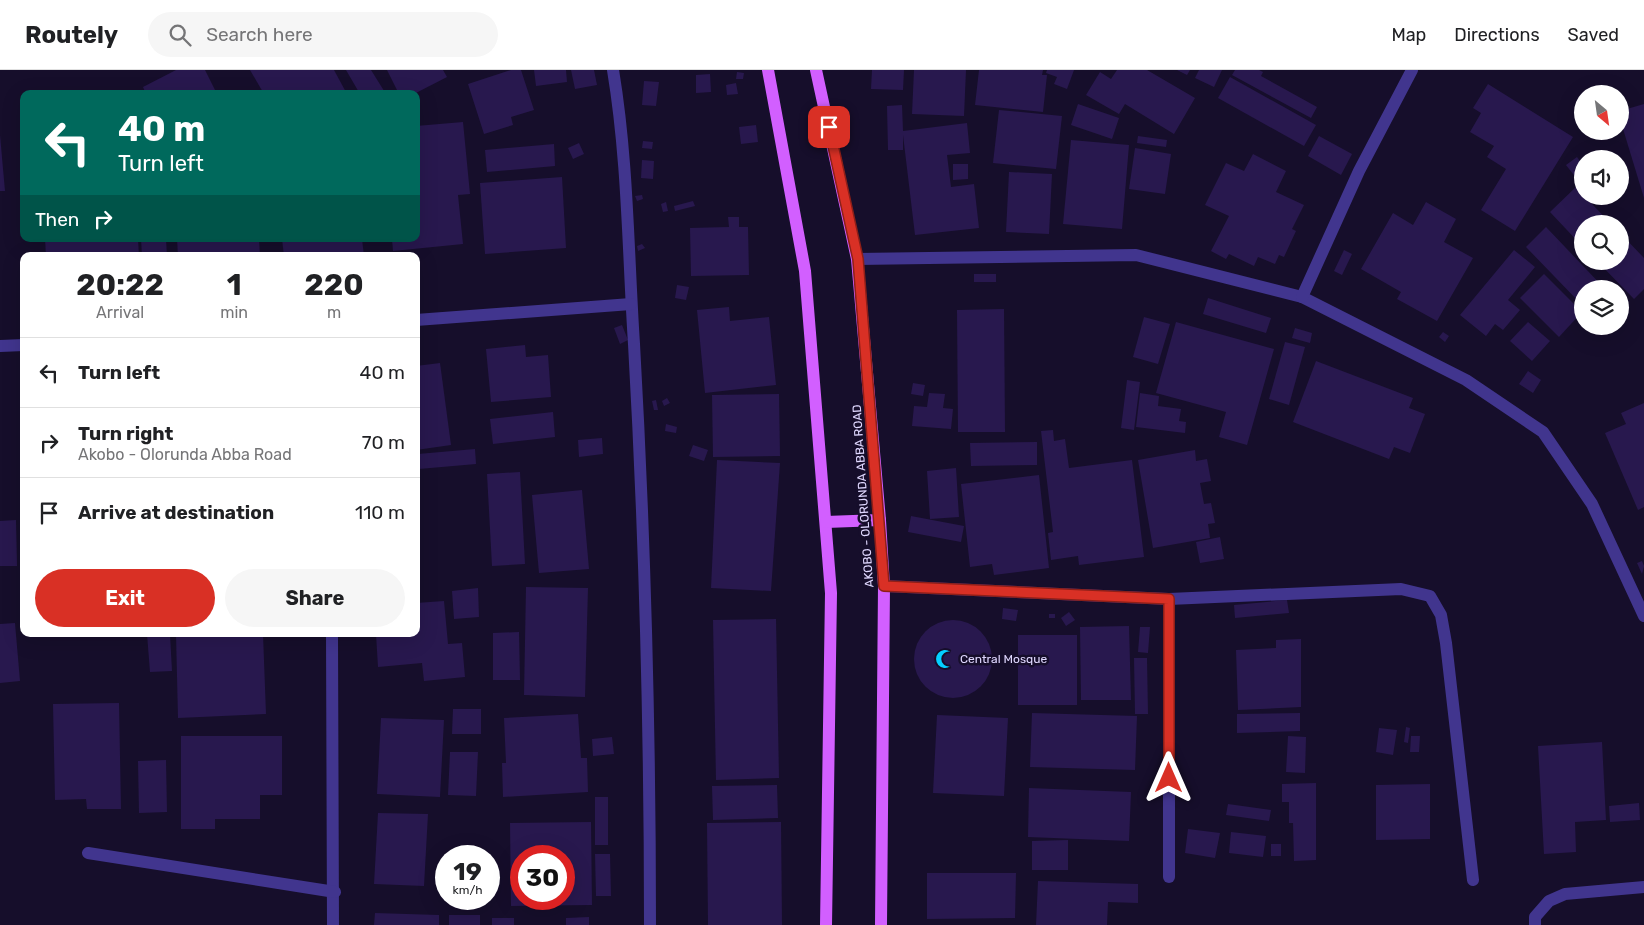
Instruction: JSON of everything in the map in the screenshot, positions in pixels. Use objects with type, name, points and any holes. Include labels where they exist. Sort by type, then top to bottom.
[{"type":"main road","points":[[768,70],[805,271],[831,593],[826,925]]},
{"type":"main road","name":"AKOBO - OLORUNDA ABBA ROAD","points":[[816,70],[858,259],[880,520],[884,586],[881,925]]},
{"type":"main road","points":[[826,522],[880,520]]},
{"type":"street","points":[[613,70],[624,176],[644,516],[650,799],[650,925]]},
{"type":"street","points":[[1302,297],[1359,171],[1412,70]]},
{"type":"street","points":[[858,259],[1136,255],[1302,297],[1466,380],[1543,432],[1592,504],[1644,616]]},
{"type":"street","points":[[420,320],[631,304]]},
{"type":"street","points":[[0,346],[20,345]]},
{"type":"street","points":[[884,586],[1169,599],[1400,589],[1430,596],[1441,615],[1446,643],[1473,880]]},
{"type":"street","points":[[1169,599],[1169,878]]},
{"type":"street","points":[[332,637],[335,892],[333,925]]},
{"type":"street","points":[[88,853],[335,892]]},
{"type":"street","points":[[1535,925],[1535,917],[1549,901],[1565,894],[1644,887]]},
{"type":"building","points":[[176,70],[205,70],[215,90],[144,90],[143,87]]},
{"type":"building","points":[[250,70],[334,70],[345,90],[262,90]]},
{"type":"building","points":[[346,70],[371,70],[384,90],[358,90]]},
{"type":"building","points":[[387,70],[443,70],[447,77],[420,91],[397,90]]},
{"type":"building","points":[[511,70],[521,70],[534,110],[511,117],[513,125],[484,134],[468,84]]},
{"type":"building","points":[[534,70],[566,70],[567,82],[536,86]]},
{"type":"building","points":[[571,70],[594,70],[597,85],[575,89]]},
{"type":"building","points":[[872,70],[904,70],[903,90],[871,89]]},
{"type":"building","points":[[914,70],[966,70],[964,116],[912,114]]},
{"type":"building","points":[[979,70],[1043,70],[1042,75],[1047,75],[1043,112],[975,105]]},
{"type":"building","points":[[1047,70],[1074,70],[1067,89],[1054,84],[1057,77],[1046,73]]},
{"type":"building","points":[[1117,70],[1147,70],[1195,98],[1174,134],[1125,104],[1119,114],[1086,95],[1100,72],[1111,79]]},
{"type":"building","points":[[1177,70],[1190,70],[1187,75]]},
{"type":"building","points":[[1199,70],[1222,70],[1214,87],[1195,78]]},
{"type":"building","points":[[1235,70],[1259,70],[1263,72],[1261,76],[1317,107],[1311,118],[1232,75]]},
{"type":"building","points":[[737,72],[744,73],[743,79],[736,79]]},
{"type":"building","points":[[710,74],[711,92],[696,93],[696,75]]},
{"type":"building","points":[[1230,77],[1316,125],[1304,146],[1218,98]]},
{"type":"building","points":[[644,81],[659,82],[656,106],[642,105]]},
{"type":"building","points":[[736,83],[738,94],[727,95],[726,85]]},
{"type":"building","points":[[1488,84],[1573,137],[1515,231],[1481,210],[1506,169],[1487,157],[1494,146],[1470,132],[1481,113],[1473,108]]},
{"type":"building","points":[[1078,104],[1119,118],[1112,139],[1071,125]]},
{"type":"building","points":[[1644,104],[1644,198],[1626,140],[1629,140],[1629,108]]},
{"type":"building","points":[[902,105],[903,131],[967,123],[970,153],[947,155],[951,187],[974,184],[979,228],[915,235],[903,135],[903,150],[888,150],[887,106]]},
{"type":"building","points":[[999,110],[1062,116],[1056,169],[993,163]]},
{"type":"building","points":[[463,122],[470,194],[458,195],[463,244],[393,251],[392,242],[420,242],[420,126]]},
{"type":"building","points":[[756,125],[758,142],[741,144],[739,127]]},
{"type":"building","points":[[0,135],[5,191],[0,191]]},
{"type":"building","points":[[1138,136],[1167,140],[1166,147],[1137,143]]},
{"type":"building","points":[[1319,136],[1352,154],[1341,175],[1308,156]]},
{"type":"building","points":[[1071,140],[1129,145],[1122,229],[1063,224]]},
{"type":"building","points":[[643,141],[653,142],[652,149],[642,148]]},
{"type":"building","points":[[579,143],[584,154],[573,159],[568,148]]},
{"type":"building","points":[[554,144],[555,166],[487,172],[485,150]]},
{"type":"building","points":[[1135,148],[1171,154],[1165,194],[1129,189]]},
{"type":"building","points":[[1253,154],[1286,171],[1276,192],[1304,205],[1292,229],[1296,231],[1284,257],[1279,255],[1275,264],[1258,257],[1254,266],[1229,254],[1226,259],[1211,251],[1229,216],[1205,205],[1226,163],[1244,171]]},
{"type":"building","points":[[1574,159],[1574,175],[1566,165]]},
{"type":"building","points":[[642,160],[654,161],[653,179],[641,178]]},
{"type":"building","points":[[953,164],[968,164],[968,179],[953,180]]},
{"type":"building","points":[[1009,172],[1052,174],[1049,234],[1006,232]]},
{"type":"building","points":[[562,177],[566,248],[485,254],[480,183]]},
{"type":"building","points":[[1574,189],[1574,205],[1593,205],[1602,215],[1574,215],[1574,238],[1550,212]]},
{"type":"building","points":[[642,195],[643,199],[637,201],[635,196]]},
{"type":"building","points":[[693,201],[695,206],[675,211],[674,206]]},
{"type":"building","points":[[666,202],[668,211],[663,212],[661,204]]},
{"type":"building","points":[[1426,202],[1456,219],[1444,242],[1473,258],[1437,321],[1397,299],[1401,292],[1361,269],[1393,213],[1413,225]]},
{"type":"building","points":[[728,217],[739,217],[739,227],[748,227],[749,275],[691,276],[690,228],[729,227]]},
{"type":"building","points":[[1546,227],[1574,256],[1574,270],[1587,270],[1596,280],[1574,280],[1574,297],[1526,247]]},
{"type":"building","points":[[45,242],[138,242],[139,252],[46,252]]},
{"type":"building","points":[[141,242],[166,242],[167,252],[142,252]]},
{"type":"building","points":[[177,242],[259,242],[260,252],[178,252]]},
{"type":"building","points":[[282,242],[362,242],[364,252],[284,252]]},
{"type":"building","points":[[1629,242],[1644,258],[1644,289],[1634,299],[1629,294],[1629,280],[1616,280],[1606,270],[1629,270]]},
{"type":"building","points":[[642,244],[645,248],[638,251],[637,246]]},
{"type":"building","points":[[1344,250],[1352,254],[1342,275],[1334,271]]},
{"type":"building","points":[[1514,250],[1535,267],[1508,300],[1520,310],[1503,330],[1495,324],[1486,336],[1460,315]]},
{"type":"building","points":[[974,274],[996,274],[996,282],[974,282]]},
{"type":"building","points":[[1544,274],[1574,304],[1574,321],[1559,337],[1520,298]]},
{"type":"building","points":[[677,285],[689,287],[686,300],[675,298]]},
{"type":"building","points":[[1208,298],[1271,318],[1266,333],[1203,314]]},
{"type":"building","points":[[729,307],[730,321],[769,317],[776,385],[705,393],[697,310]]},
{"type":"building","points":[[1004,309],[1005,432],[958,432],[957,310]]},
{"type":"building","points":[[1144,317],[1170,324],[1158,364],[1133,357]]},
{"type":"building","points":[[1176,322],[1274,349],[1247,445],[1219,437],[1226,412],[1156,393]]},
{"type":"building","points":[[1528,322],[1550,341],[1532,361],[1510,341]]},
{"type":"building","points":[[622,325],[628,340],[620,344],[614,328]]},
{"type":"building","points":[[1295,328],[1312,333],[1310,343],[1292,338]]},
{"type":"building","points":[[1443,332],[1449,336],[1445,342],[1439,337]]},
{"type":"building","points":[[1285,342],[1305,347],[1289,405],[1269,399]]},
{"type":"building","points":[[525,345],[526,357],[548,355],[551,397],[491,402],[486,349]]},
{"type":"building","points":[[1316,361],[1413,398],[1409,408],[1425,414],[1410,453],[1394,447],[1389,459],[1293,422]]},
{"type":"building","points":[[440,363],[451,445],[420,449],[420,366]]},
{"type":"building","points":[[1528,371],[1541,380],[1533,393],[1519,384]]},
{"type":"building","points":[[1127,380],[1140,382],[1134,430],[1121,428]]},
{"type":"building","points":[[913,383],[925,385],[923,396],[911,394]]},
{"type":"building","points":[[929,393],[945,394],[943,408],[953,409],[951,429],[912,426],[914,406],[927,407]]},
{"type":"building","points":[[1140,393],[1159,396],[1158,406],[1181,409],[1179,421],[1186,422],[1185,433],[1136,427]]},
{"type":"building","points":[[779,394],[780,456],[713,457],[712,395]]},
{"type":"building","points":[[667,398],[670,403],[664,406],[662,401]]},
{"type":"building","points":[[656,400],[658,410],[654,410],[652,401]]},
{"type":"building","points":[[1644,403],[1644,507],[1638,510],[1605,433],[1626,424],[1621,413]]},
{"type":"building","points":[[553,412],[555,437],[493,444],[490,419]]},
{"type":"building","points":[[666,424],[677,427],[676,433],[665,431]]},
{"type":"building","points":[[1053,430],[1054,441],[1065,439],[1069,468],[1132,460],[1144,557],[1079,565],[1078,556],[1051,560],[1048,533],[1053,532],[1041,431]]},
{"type":"building","points":[[602,438],[603,454],[579,457],[578,440]]},
{"type":"building","points":[[1037,442],[1037,465],[971,466],[970,443]]},
{"type":"building","points":[[693,445],[708,450],[704,461],[689,456]]},
{"type":"building","points":[[475,449],[476,464],[420,469],[420,454]]},
{"type":"building","points":[[1195,450],[1196,461],[1207,459],[1211,481],[1200,483],[1204,504],[1211,503],[1215,523],[1208,524],[1210,538],[1153,548],[1138,460]]},
{"type":"building","points":[[717,460],[780,463],[771,591],[711,588]]},
{"type":"building","points":[[956,468],[959,517],[930,519],[927,471]]},
{"type":"building","points":[[520,472],[525,564],[492,566],[487,474]]},
{"type":"building","points":[[1039,475],[1049,568],[994,575],[992,564],[970,567],[961,484]]},
{"type":"building","points":[[582,490],[589,569],[539,573],[532,495]]},
{"type":"building","points":[[911,516],[964,526],[961,542],[908,532]]},
{"type":"building","points":[[16,520],[17,566],[0,566],[0,521]]},
{"type":"building","points":[[1220,537],[1224,559],[1200,563],[1196,542]]},
{"type":"building","points":[[1642,561],[1644,566],[1642,574],[1637,563]]},
{"type":"building","points":[[526,587],[588,588],[585,697],[524,695]]},
{"type":"building","points":[[478,588],[479,617],[454,619],[452,591]]},
{"type":"building","points":[[1287,600],[1289,613],[1235,618],[1234,605]]},
{"type":"building","points":[[444,601],[448,644],[462,643],[465,677],[424,681],[422,663],[378,667],[376,637],[420,637],[420,603]]},
{"type":"building","points":[[1003,608],[1018,610],[1016,621],[1002,619]]},
{"type":"building","points":[[1069,612],[1075,620],[1066,626],[1061,618]]},
{"type":"building","points":[[1049,614],[1055,614],[1055,618],[1049,618]]},
{"type":"building","points":[[776,619],[779,778],[716,780],[713,620]]},
{"type":"building","points":[[945,620],[961,620],[975,626],[986,637],[992,651],[992,667],[986,681],[975,692],[961,698],[945,698],[931,692],[920,681],[914,667],[914,651],[920,637],[931,626]]},
{"type":"building","points":[[15,623],[20,681],[0,683],[0,624]]},
{"type":"building","points":[[1129,626],[1131,700],[1081,700],[1080,627]]},
{"type":"building","points":[[1140,627],[1150,627],[1148,653],[1138,652]]},
{"type":"building","points":[[519,632],[520,680],[493,680],[493,633]]},
{"type":"building","points":[[1018,635],[1077,635],[1077,705],[1018,705]]},
{"type":"building","points":[[147,637],[170,637],[172,671],[150,672]]},
{"type":"building","points":[[176,637],[263,637],[266,714],[178,718]]},
{"type":"building","points":[[1301,639],[1301,707],[1238,710],[1236,650],[1276,648],[1276,640]]},
{"type":"building","points":[[1134,658],[1147,658],[1148,714],[1135,714]]},
{"type":"building","points":[[119,703],[121,809],[87,809],[86,799],[55,800],[53,704]]},
{"type":"building","points":[[453,709],[481,709],[481,734],[452,734]]},
{"type":"building","points":[[1032,713],[1137,716],[1135,770],[1030,767]]},
{"type":"building","points":[[1300,713],[1300,731],[1237,733],[1237,714]]},
{"type":"building","points":[[578,714],[581,758],[587,758],[588,792],[503,797],[502,763],[506,763],[504,718]]},
{"type":"building","points":[[937,715],[1008,718],[1004,796],[933,793]]},
{"type":"building","points":[[381,718],[444,720],[440,797],[377,794]]},
{"type":"building","points":[[1406,727],[1410,728],[1408,743],[1404,742]]},
{"type":"building","points":[[1379,728],[1397,730],[1393,755],[1376,752]]},
{"type":"building","points":[[181,736],[282,736],[282,795],[260,795],[260,819],[215,819],[215,829],[181,829]]},
{"type":"building","points":[[1288,736],[1306,737],[1305,773],[1286,772]]},
{"type":"building","points":[[1411,736],[1420,736],[1419,752],[1410,752]]},
{"type":"building","points":[[612,737],[614,754],[593,756],[592,739]]},
{"type":"building","points":[[1602,742],[1606,820],[1575,822],[1576,852],[1544,854],[1538,746]]},
{"type":"building","points":[[450,752],[478,752],[476,796],[448,795]]},
{"type":"building","points":[[166,760],[167,812],[139,813],[138,761]]},
{"type":"building","points":[[1316,783],[1316,860],[1294,861],[1293,823],[1289,823],[1289,802],[1282,802],[1282,784]]},
{"type":"building","points":[[1430,784],[1430,839],[1376,840],[1376,785]]},
{"type":"building","points":[[777,785],[778,818],[713,820],[712,786]]},
{"type":"building","points":[[1029,788],[1131,792],[1129,841],[1028,837]]},
{"type":"building","points":[[595,797],[608,797],[608,845],[595,845]]},
{"type":"building","points":[[1639,803],[1640,820],[1610,822],[1609,806]]},
{"type":"building","points":[[1228,804],[1271,810],[1269,821],[1226,815]]},
{"type":"building","points":[[378,813],[428,814],[424,886],[374,884]]},
{"type":"building","points":[[591,822],[592,905],[575,905],[575,845],[510,845],[510,823]]},
{"type":"building","points":[[781,822],[782,925],[708,925],[707,823]]},
{"type":"building","points":[[1188,829],[1220,833],[1215,858],[1185,853]]},
{"type":"building","points":[[1231,832],[1266,836],[1263,857],[1229,853]]},
{"type":"building","points":[[1068,840],[1068,870],[1032,870],[1032,841]]},
{"type":"building","points":[[1271,844],[1281,844],[1281,856],[1271,856]]},
{"type":"building","points":[[595,854],[610,854],[611,896],[596,896]]},
{"type":"building","points":[[927,873],[1016,873],[1015,918],[927,919]]},
{"type":"building","points":[[1038,881],[1138,884],[1138,903],[1108,902],[1107,925],[1036,925]]},
{"type":"building","points":[[375,913],[439,915],[439,925],[374,925]]},
{"type":"building","points":[[449,915],[480,915],[480,925],[449,925]]},
{"type":"building","points":[[589,917],[589,925],[566,925],[566,918]]},
{"type":"building","points":[[492,918],[514,918],[514,925],[492,925]]},
{"type":"place","name":"Central Mosque","points":[[945,659]]},
{"type":"route","points":[[829,127],[858,259],[884,586],[1169,599],[1169,778]]}]
